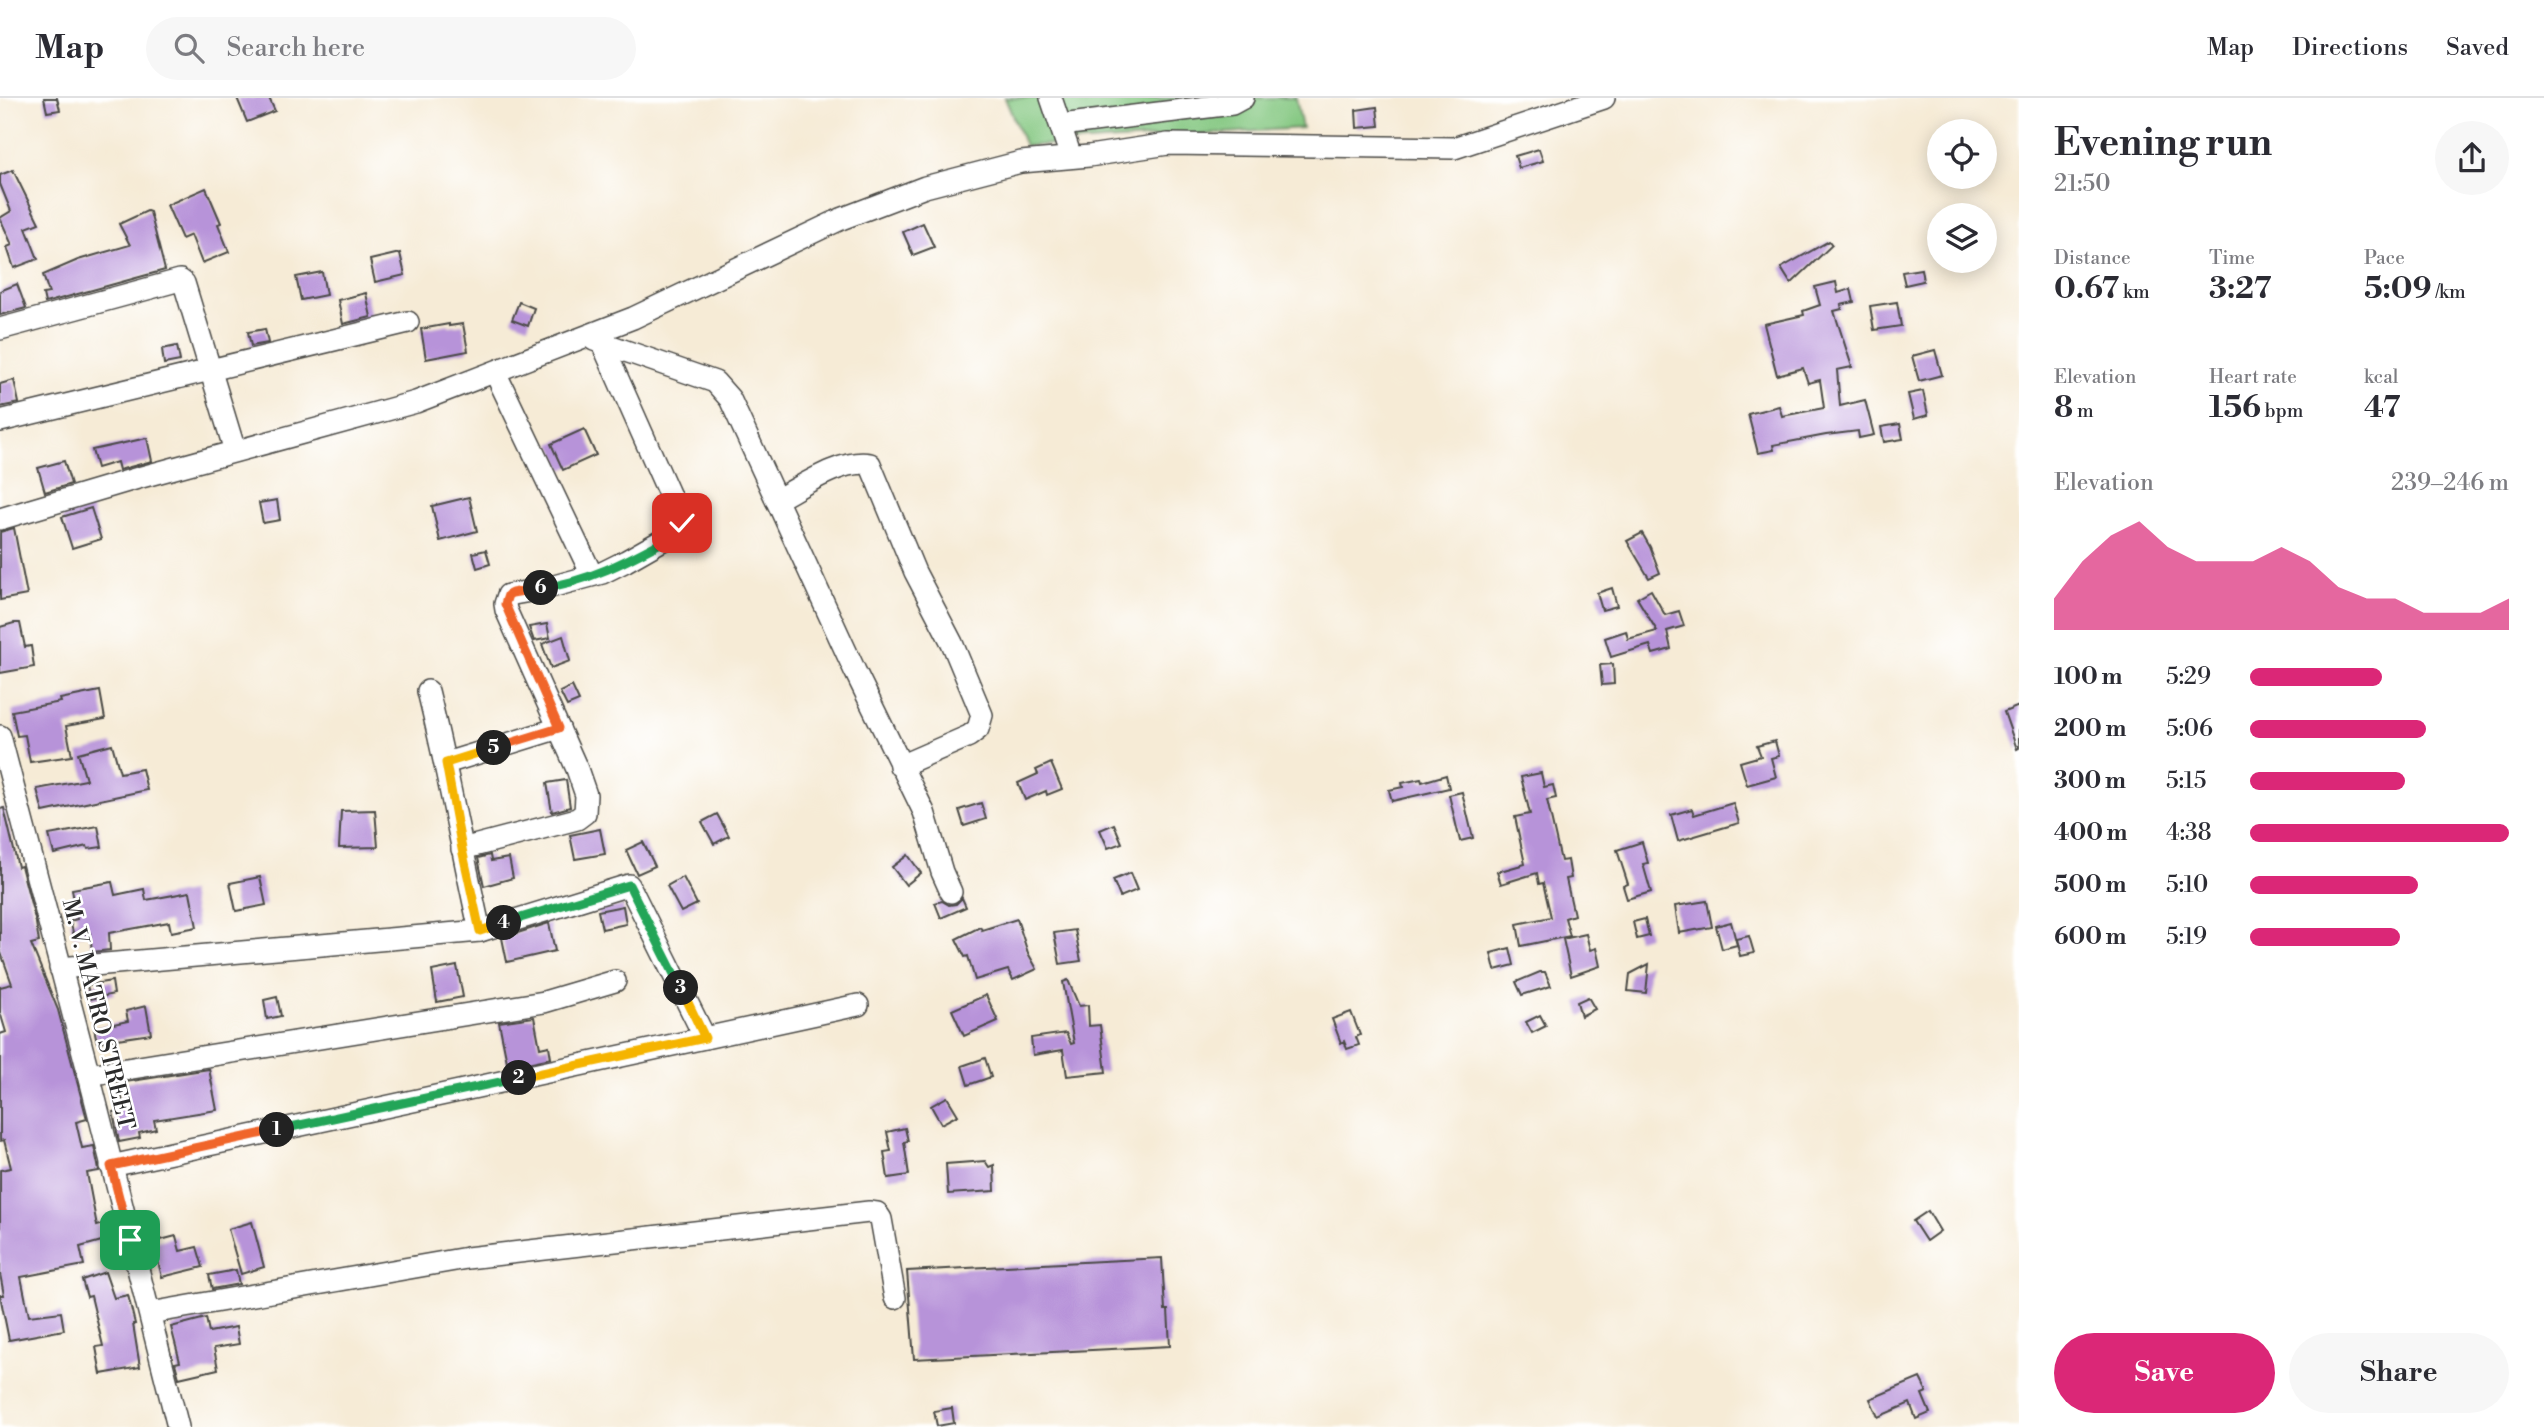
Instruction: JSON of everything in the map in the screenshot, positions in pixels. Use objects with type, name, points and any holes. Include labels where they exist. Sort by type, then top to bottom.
[{"type":"street","points":[[1051,98],[1071,158]]},
{"type":"street","points":[[1061,125],[1232,104],[1243,98]]},
{"type":"street","points":[[0,519],[416,402],[495,372],[594,340],[634,318],[841,219],[925,187],[1021,162],[1071,158],[1168,144],[1454,148],[1604,98]]},
{"type":"street","points":[[0,329],[180,281],[184,283],[235,452]]},
{"type":"street","points":[[0,421],[208,368],[408,322]]},
{"type":"street","points":[[594,340],[715,382],[730,399],[900,766],[924,812],[942,872],[951,892]]},
{"type":"street","points":[[462,849],[577,819],[586,813],[586,795],[506,610],[508,595],[547,588],[592,575],[626,561],[682,529],[682,523],[594,340]]},
{"type":"street","points":[[495,372],[592,575]]},
{"type":"street","points":[[776,500],[841,467],[857,463],[870,464],[915,572],[952,643],[982,715],[978,729],[969,736],[900,766]]},
{"type":"street","points":[[428,691],[446,763],[480,931]]},
{"type":"street","points":[[446,763],[559,728]]},
{"type":"street","name":"M. V. MATRO STREET","points":[[0,736],[178,1427]]},
{"type":"street","points":[[60,968],[480,931],[629,885],[705,1038]]},
{"type":"street","points":[[89,1075],[544,1002],[615,981]]},
{"type":"street","points":[[111,1166],[858,1005]]},
{"type":"street","points":[[150,1313],[467,1258],[869,1212],[877,1213],[881,1219],[895,1298]]},
{"type":"green space","points":[[1005,98],[1296,98],[1302,128],[1025,146]]},
{"type":"building","points":[[44,98],[57,98],[60,110],[47,112]]},
{"type":"building","points":[[237,98],[269,98],[275,111],[247,122]]},
{"type":"building","points":[[1377,107],[1379,126],[1357,128],[1356,110]]},
{"type":"building","points":[[1539,149],[1543,161],[1519,168],[1515,156]]},
{"type":"building","points":[[13,170],[39,223],[26,228],[38,259],[14,268],[7,247],[12,245],[0,218],[11,211],[0,184],[0,175]]},
{"type":"building","points":[[206,188],[221,223],[218,224],[229,252],[202,263],[191,235],[182,239],[167,205]]},
{"type":"building","points":[[150,212],[165,270],[45,303],[43,294],[49,293],[43,275],[78,260],[130,245],[119,224]]},
{"type":"building","points":[[923,223],[934,247],[913,255],[903,232]]},
{"type":"building","points":[[1829,241],[1832,245],[1791,284],[1781,268]]},
{"type":"building","points":[[400,253],[405,275],[375,282],[370,260]]},
{"type":"building","points":[[1921,269],[1923,281],[1905,285],[1902,272]]},
{"type":"building","points":[[322,272],[326,295],[301,300],[296,277]]},
{"type":"building","points":[[1836,282],[1838,293],[1851,289],[1854,302],[1841,305],[1842,309],[1834,311],[1852,367],[1837,370],[1840,406],[1865,400],[1874,435],[1859,438],[1858,431],[1826,435],[1773,445],[1774,450],[1758,453],[1748,414],[1779,406],[1782,416],[1824,408],[1820,380],[1808,383],[1803,368],[1777,375],[1764,324],[1804,315],[1803,311],[1820,305],[1815,287]]},
{"type":"building","points":[[17,284],[26,308],[0,315],[0,291]]},
{"type":"building","points":[[366,293],[371,317],[343,324],[338,300]]},
{"type":"building","points":[[519,302],[534,308],[528,326],[512,320]]},
{"type":"building","points":[[1897,302],[1901,326],[1874,330],[1870,306]]},
{"type":"building","points":[[463,324],[468,351],[426,359],[421,329]]},
{"type":"building","points":[[265,329],[268,343],[251,346],[248,332]]},
{"type":"building","points":[[177,346],[180,361],[164,364],[162,349]]},
{"type":"building","points":[[1935,350],[1942,375],[1919,381],[1912,356]]},
{"type":"building","points":[[14,380],[19,403],[0,407],[0,384]]},
{"type":"building","points":[[1923,391],[1928,415],[1914,419],[1908,394]]},
{"type":"building","points":[[1900,424],[1903,439],[1884,442],[1881,427]]},
{"type":"building","points":[[584,429],[596,455],[563,470],[551,444]]},
{"type":"building","points":[[147,438],[152,461],[119,470],[117,462],[97,468],[92,450]]},
{"type":"building","points":[[64,461],[71,484],[45,492],[38,468]]},
{"type":"building","points":[[469,497],[477,531],[440,541],[432,506]]},
{"type":"building","points":[[277,500],[280,520],[263,523],[259,503]]},
{"type":"building","points":[[91,508],[101,539],[72,548],[62,517]]},
{"type":"building","points":[[14,528],[27,595],[0,600],[0,532]]},
{"type":"building","points":[[1642,533],[1660,573],[1649,578],[1627,541]]},
{"type":"building","points":[[486,550],[490,564],[477,568],[473,553]]},
{"type":"building","points":[[1612,588],[1617,606],[1602,610],[1597,593]]},
{"type":"building","points":[[1651,590],[1665,615],[1679,611],[1684,626],[1667,631],[1671,649],[1653,654],[1650,645],[1611,657],[1605,638],[1626,631],[1628,639],[1657,631],[1637,598]]},
{"type":"building","points":[[20,623],[25,647],[31,646],[34,667],[0,673],[0,627]]},
{"type":"building","points":[[547,624],[550,638],[534,641],[529,627]]},
{"type":"building","points":[[563,636],[570,661],[551,668],[542,644]]},
{"type":"building","points":[[1613,664],[1614,684],[1602,685],[1600,665]]},
{"type":"building","points":[[572,686],[579,701],[567,706],[560,692]]},
{"type":"building","points":[[100,691],[105,719],[66,726],[72,756],[30,762],[25,735],[17,736],[12,711]]},
{"type":"building","points":[[2019,706],[2019,748],[2017,749],[2004,712]]},
{"type":"building","points":[[1775,741],[1779,756],[1771,758],[1776,777],[1747,785],[1740,762],[1761,756],[1757,746]]},
{"type":"building","points":[[112,744],[120,773],[142,769],[147,790],[43,812],[37,789],[86,780],[78,753]]},
{"type":"building","points":[[1051,763],[1062,789],[1047,795],[1046,791],[1025,800],[1018,783],[1038,774],[1036,770]]},
{"type":"building","points":[[1541,773],[1544,787],[1553,785],[1556,798],[1547,800],[1561,861],[1568,860],[1571,878],[1566,879],[1574,915],[1565,918],[1570,936],[1521,946],[1517,924],[1551,917],[1543,883],[1539,884],[1537,873],[1501,884],[1497,872],[1525,864],[1515,817],[1530,814],[1521,777]]},
{"type":"building","points":[[1446,775],[1449,788],[1392,801],[1389,790],[1403,787],[1402,783],[1421,779],[1422,782]]},
{"type":"building","points":[[566,780],[570,807],[552,812],[547,783]]},
{"type":"building","points":[[1462,792],[1473,838],[1460,841],[1449,795]]},
{"type":"building","points":[[981,803],[986,819],[964,826],[959,810]]},
{"type":"building","points":[[1733,803],[1739,823],[1678,841],[1671,815],[1692,809],[1694,815]]},
{"type":"building","points":[[4,808],[18,867],[21,866],[36,923],[39,942],[31,944],[58,1010],[87,1119],[76,1122],[82,1148],[94,1146],[99,1171],[87,1173],[97,1226],[112,1222],[116,1237],[80,1247],[84,1265],[21,1277],[29,1316],[61,1312],[64,1330],[9,1340],[0,1295],[4,1295],[0,1274],[0,1170],[11,1168],[4,1140],[0,1141],[0,1034],[6,1032],[0,1012],[0,987],[12,984],[0,950],[0,809]]},
{"type":"building","points":[[375,810],[378,847],[339,848],[341,811]]},
{"type":"building","points":[[717,814],[729,836],[714,844],[702,822]]},
{"type":"building","points":[[1114,824],[1122,843],[1108,848],[1100,830]]},
{"type":"building","points":[[98,826],[102,847],[88,849],[87,846],[54,854],[49,835]]},
{"type":"building","points":[[600,829],[605,854],[575,859],[570,835]]},
{"type":"building","points":[[643,842],[655,866],[637,874],[626,850]]},
{"type":"building","points":[[1642,842],[1648,863],[1643,864],[1651,892],[1627,899],[1623,886],[1628,884],[1617,850]]},
{"type":"building","points":[[490,855],[491,861],[509,858],[513,878],[484,886],[478,858]]},
{"type":"building","points":[[908,855],[921,873],[906,885],[892,867]]},
{"type":"building","points":[[1130,873],[1137,890],[1120,897],[1113,880]]},
{"type":"building","points":[[260,877],[266,905],[236,911],[230,883]]},
{"type":"building","points":[[683,877],[697,904],[681,912],[667,886]]},
{"type":"building","points":[[112,882],[115,895],[144,889],[146,900],[190,892],[197,927],[171,932],[169,922],[109,933],[110,950],[92,952],[90,933],[74,936],[70,921],[77,919],[72,889]]},
{"type":"building","points":[[962,898],[966,907],[941,918],[935,903],[942,901],[949,905],[956,904]]},
{"type":"building","points":[[1707,901],[1712,927],[1679,933],[1675,906]]},
{"type":"building","points":[[623,906],[626,924],[602,929],[598,911]]},
{"type":"building","points":[[1017,919],[1028,953],[1037,969],[1013,980],[1008,970],[975,980],[968,956],[965,957],[956,939],[980,927],[982,930]]},
{"type":"building","points":[[1645,919],[1649,936],[1637,939],[1633,922]]},
{"type":"building","points":[[1731,922],[1737,945],[1722,949],[1716,926]]},
{"type":"building","points":[[549,923],[555,951],[507,962],[502,938]]},
{"type":"building","points":[[1075,930],[1081,961],[1060,964],[1054,933]]},
{"type":"building","points":[[1586,934],[1590,950],[1596,948],[1600,966],[1571,976],[1563,939]]},
{"type":"building","points":[[1749,936],[1754,953],[1740,956],[1736,939]]},
{"type":"building","points":[[1510,948],[1514,965],[1495,970],[1491,953]]},
{"type":"building","points":[[1649,964],[1646,993],[1628,991],[1630,974]]},
{"type":"building","points":[[457,966],[463,997],[437,1002],[432,971]]},
{"type":"building","points":[[1545,972],[1551,986],[1522,995],[1516,982]]},
{"type":"building","points":[[1068,980],[1079,1006],[1088,1005],[1089,1026],[1100,1025],[1106,1072],[1067,1076],[1063,1050],[1033,1055],[1031,1038],[1066,1033],[1071,1044],[1074,1043],[1063,982]]},
{"type":"building","points":[[112,981],[114,994],[90,999],[87,985]]},
{"type":"building","points":[[986,995],[998,1021],[964,1036],[952,1010]]},
{"type":"building","points":[[277,997],[281,1016],[267,1019],[264,1000]]},
{"type":"building","points":[[1588,997],[1595,1009],[1581,1016],[1577,1002]]},
{"type":"building","points":[[146,1006],[151,1034],[97,1042],[94,1028],[128,1021],[126,1011]]},
{"type":"building","points":[[1351,1012],[1360,1035],[1356,1037],[1359,1045],[1347,1049],[1344,1041],[1341,1043],[1332,1019]]},
{"type":"building","points":[[1540,1015],[1546,1026],[1532,1033],[1526,1022]]},
{"type":"building","points":[[534,1017],[540,1048],[549,1046],[551,1058],[508,1067],[499,1022]]},
{"type":"building","points":[[985,1058],[991,1077],[968,1085],[962,1066]]},
{"type":"building","points":[[209,1069],[217,1110],[154,1120],[156,1129],[139,1133],[140,1138],[119,1142],[113,1112],[124,1109],[119,1083]]},
{"type":"building","points":[[947,1097],[958,1115],[941,1124],[931,1106]]},
{"type":"building","points":[[905,1128],[908,1141],[904,1142],[909,1175],[888,1178],[884,1152],[891,1151],[887,1132]]},
{"type":"building","points":[[985,1161],[989,1167],[994,1165],[995,1191],[948,1194],[946,1164]]},
{"type":"building","points":[[1928,1211],[1940,1231],[1926,1241],[1913,1221]]},
{"type":"building","points":[[252,1222],[264,1267],[241,1274],[228,1229]]},
{"type":"building","points":[[176,1236],[180,1251],[197,1247],[203,1267],[162,1277],[153,1242]]},
{"type":"building","points":[[1162,1258],[1170,1346],[914,1359],[907,1271]]},
{"type":"building","points":[[236,1270],[239,1284],[212,1289],[209,1275]]},
{"type":"building","points":[[105,1272],[114,1298],[128,1295],[135,1324],[140,1367],[101,1374],[96,1347],[103,1346],[91,1296],[87,1297],[82,1280]]},
{"type":"building","points":[[206,1318],[209,1332],[236,1327],[239,1344],[214,1348],[218,1369],[179,1378],[175,1363],[180,1362],[171,1327]]},
{"type":"building","points":[[1920,1378],[1927,1392],[1922,1394],[1930,1413],[1916,1419],[1910,1403],[1878,1417],[1870,1399]]},
{"type":"building","points":[[952,1408],[954,1423],[937,1426],[934,1411]]},
{"type":"route","points":[[130,1240],[111,1166],[705,1038],[629,885],[480,931],[446,763],[559,728],[506,610],[508,595],[602,573],[679,533],[682,523]]}]
